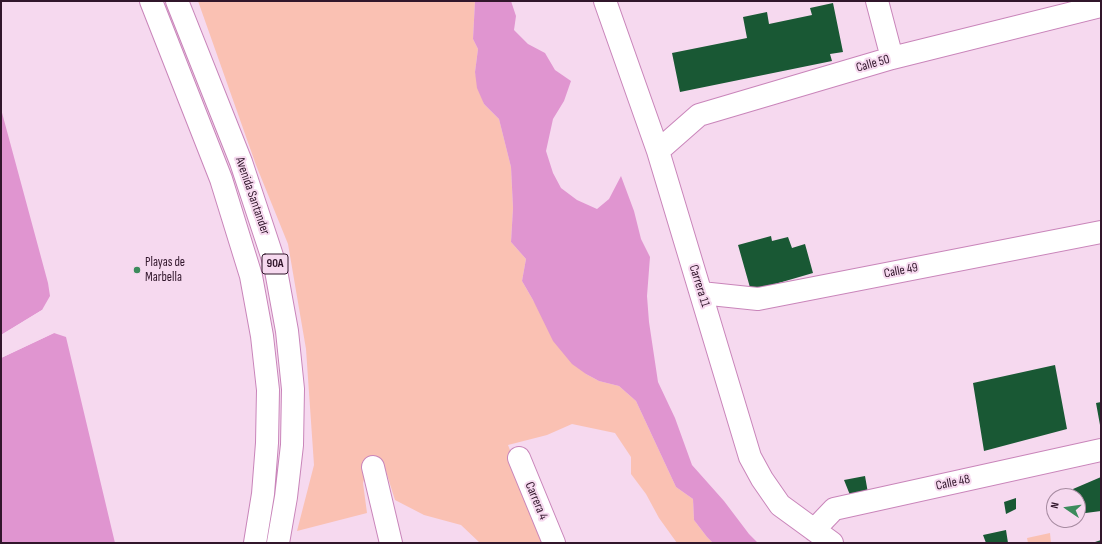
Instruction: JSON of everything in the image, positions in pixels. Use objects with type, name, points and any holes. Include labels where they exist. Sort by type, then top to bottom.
[{"type":"main road","name":"Avenida Santander","points":[[152,1],[221,178],[251,276],[260,321],[268,390],[267,443],[263,494],[255,543]]},
{"type":"main road","name":"Avenida Santander","points":[[177,1],[241,162],[275,265],[287,331],[293,389],[292,445],[286,497],[278,543]]},
{"type":"main road","name":"Carrera 11","points":[[605,1],[658,151],[750,457],[762,479],[780,505],[832,543]]},
{"type":"main road","points":[[877,1],[892,58]]},
{"type":"main road","name":"Calle 50","points":[[658,151],[699,115],[892,58],[1101,6]]},
{"type":"main road","name":"Calle 49","points":[[701,293],[758,299],[1101,232]]},
{"type":"main road","name":"Calle 48","points":[[814,530],[834,509],[1101,450]]},
{"type":"main road","name":"Carrera 4","points":[[519,458],[554,543]]},
{"type":"main road","points":[[374,468],[391,543]]},
{"type":"shaded area","points":[[198,1],[475,1],[473,39],[478,49],[475,72],[484,104],[499,119],[511,167],[513,208],[511,242],[526,259],[522,281],[533,300],[586,374],[599,381],[619,386],[636,401],[676,487],[693,499],[694,520],[713,543],[677,543],[659,518],[646,494],[631,474],[631,457],[615,433],[572,424],[547,435],[508,445],[546,543],[480,543],[461,525],[424,515],[395,500],[383,462],[370,459],[363,483],[367,513],[297,531],[314,465],[306,349],[288,244],[256,165]]},
{"type":"shaded area","points":[[475,1],[511,1],[516,16],[514,30],[528,44],[545,53],[555,70],[571,81],[564,101],[553,119],[546,151],[553,173],[561,188],[577,200],[597,209],[609,199],[621,176],[634,211],[641,239],[650,257],[647,296],[649,322],[658,382],[675,418],[692,465],[758,543],[713,543],[694,520],[693,499],[676,487],[636,401],[619,386],[599,381],[572,364],[553,341],[522,281],[526,259],[511,242],[513,208],[511,167],[499,119],[484,104],[477,88],[475,72],[478,49],[473,39]]},
{"type":"shaded area","points":[[1,109],[48,283],[50,296],[42,310],[1,335]]},
{"type":"shaded area","points":[[54,333],[66,337],[115,543],[1,543],[1,358]]},
{"type":"shaded area","points":[[1050,533],[1051,543],[1028,543],[1027,538]]},
{"type":"pier","points":[[42,310],[43,312],[1,337],[1,335]]},
{"type":"pier","points":[[53,332],[54,333],[1,358],[1,356]]},
{"type":"building","points":[[833,3],[843,52],[830,54],[832,61],[680,92],[672,53],[747,38],[743,17],[767,12],[769,24],[812,15],[810,8]]},
{"type":"building","points":[[771,236],[772,241],[788,237],[792,248],[805,244],[813,273],[751,291],[738,245]]},
{"type":"building","points":[[1055,365],[1067,429],[984,451],[973,383]]},
{"type":"building","points":[[1101,402],[1101,425],[1100,425],[1096,403]]},
{"type":"building","points":[[865,476],[868,493],[850,495],[844,480]]},
{"type":"building","points":[[1101,477],[1101,511],[1086,513],[1086,488],[1075,488]]},
{"type":"building","points":[[1016,498],[1016,509],[1006,514],[1004,502]]},
{"type":"building","points":[[1006,530],[1008,543],[986,543],[983,535]]},
{"type":"building","points":[[1101,540],[1101,543],[1092,543]]},
{"type":"place","name":"Playas de Marbella","points":[[137,270]]}]
